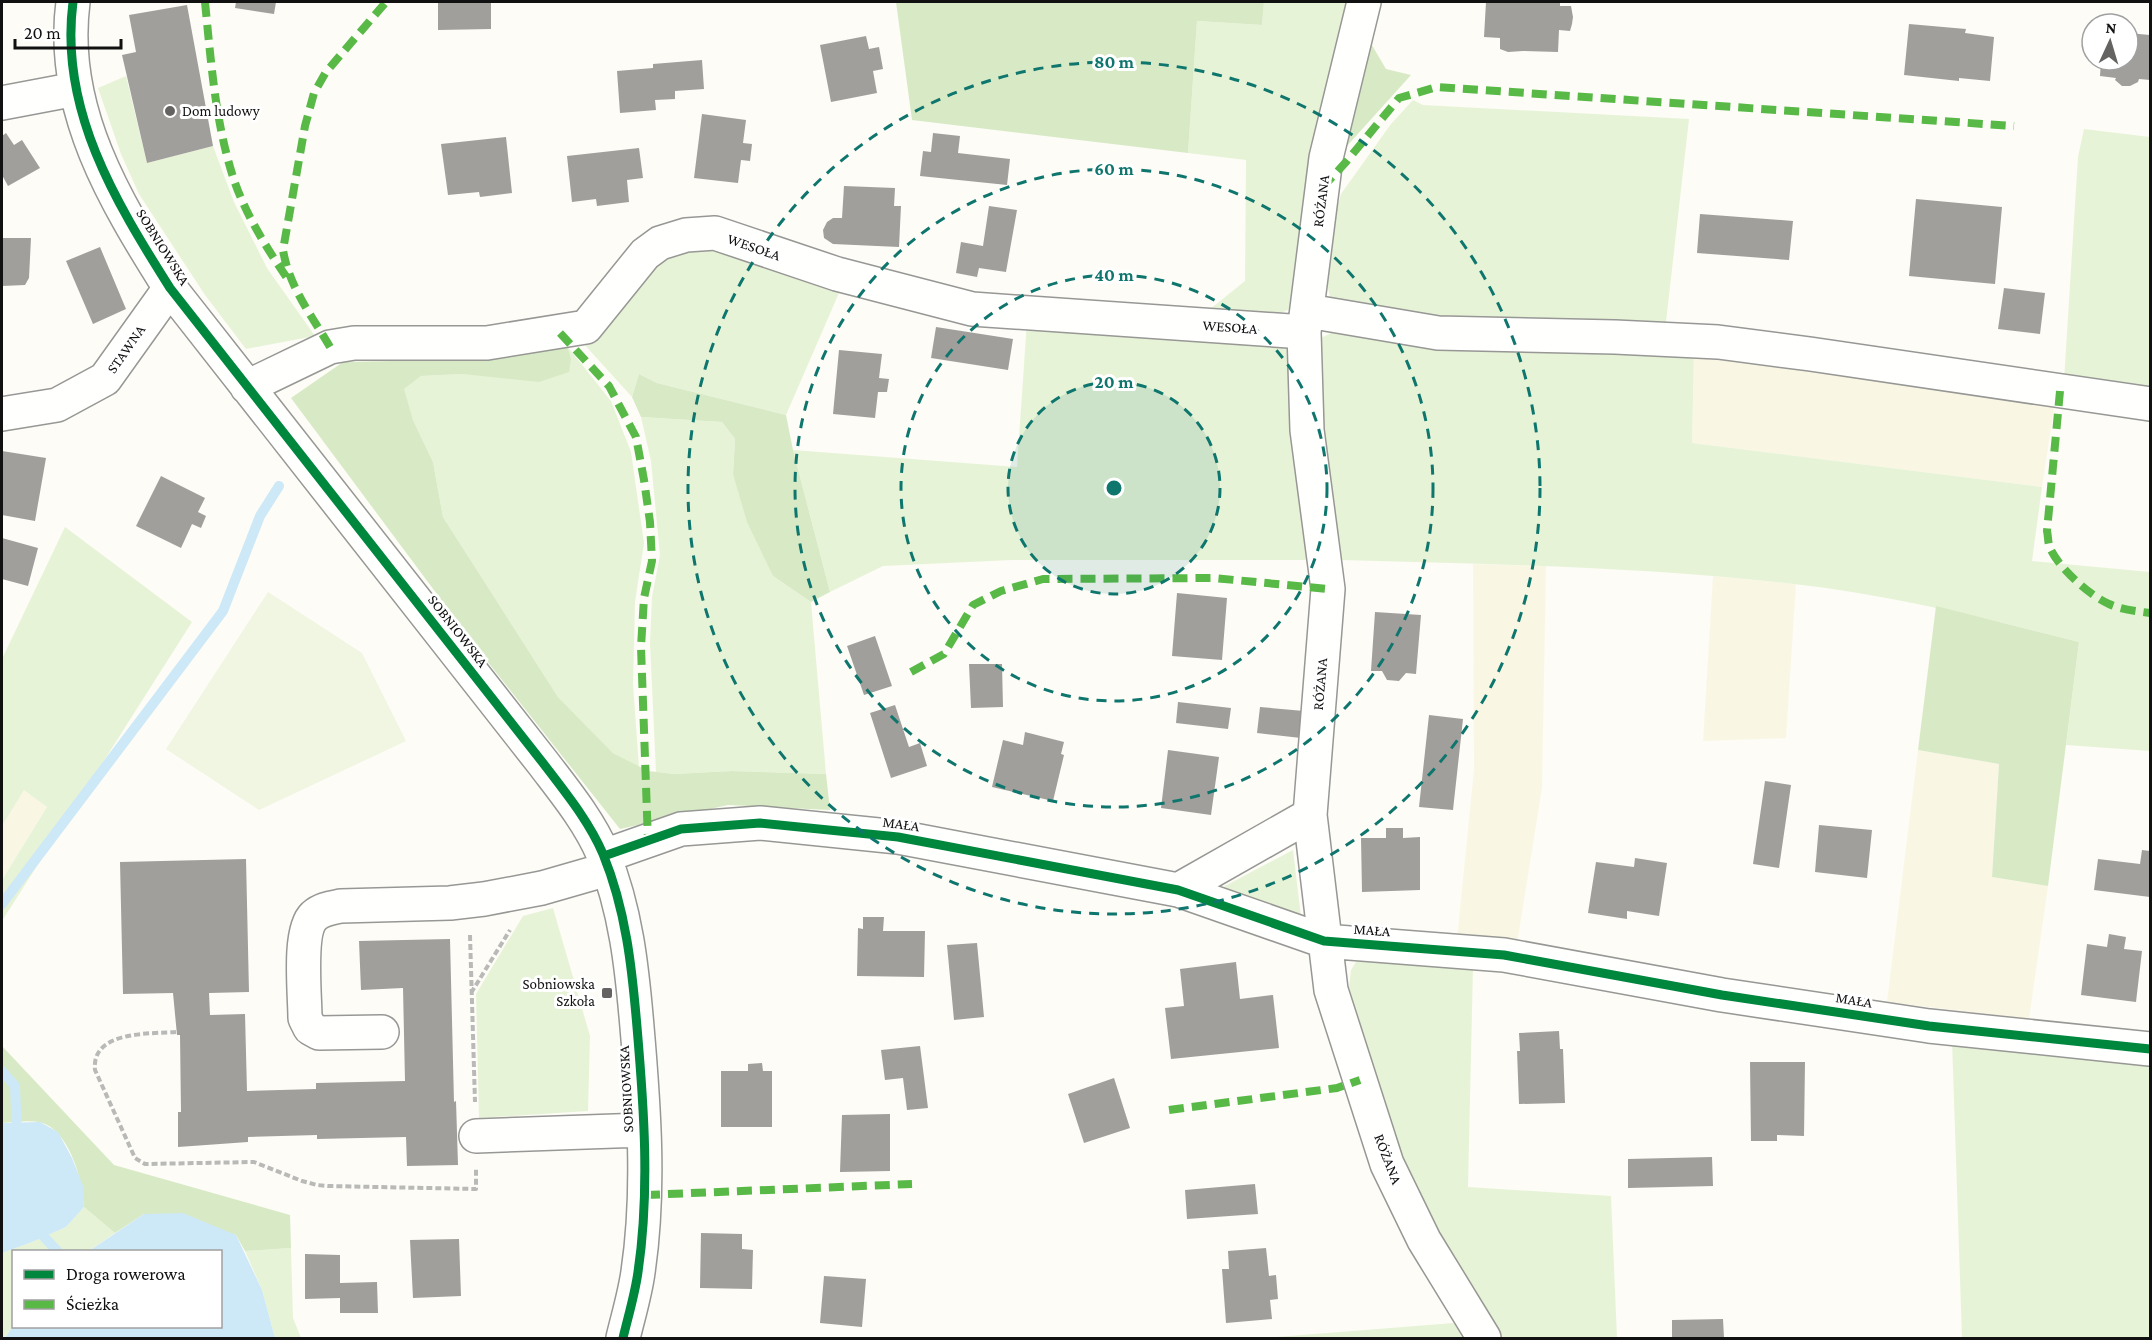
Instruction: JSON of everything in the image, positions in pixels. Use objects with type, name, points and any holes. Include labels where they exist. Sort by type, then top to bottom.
[{"type":"street","name":"SOBNIOWSKA","points":[[73,2],[70,43],[76,89],[90,141],[128,222],[170,288],[543,763],[594,834],[606,862],[625,924],[631,956],[642,1089],[645,1195],[638,1273],[623,1338]]},
{"type":"street","name":"RÓŻANA","points":[[1364,2],[1326,158],[1306,322],[1306,430],[1328,589],[1310,814],[1331,990],[1387,1164],[1424,1240],[1484,1338]]},
{"type":"street","points":[[2,103],[76,89]]},
{"type":"street","name":"WESOŁA","points":[[247,387],[330,347],[354,343],[487,343],[586,327],[645,254],[660,243],[686,235],[715,233],[837,274],[972,309],[1306,322],[1438,333],[1718,342],[2151,404]]},
{"type":"street","name":"STAWNA","points":[[2,414],[57,405],[105,379],[170,288]]},
{"type":"street","points":[[1178,890],[1310,814]]},
{"type":"street","name":"MAŁA","points":[[382,1032],[319,1033],[310,1028],[305,1018],[304,946],[313,917],[324,909],[341,906],[450,903],[515,894],[606,862],[681,829],[760,823],[898,837],[1178,890],[1324,941],[1504,955],[1722,995],[1929,1026],[2151,1049]]},
{"type":"street","points":[[476,1136],[643,1130]]},
{"type":"path","points":[[471,993],[512,926]]},
{"type":"path","points":[[176,1032],[120,1037],[108,1043],[96,1058],[95,1070],[135,1158],[139,1162],[145,1164],[254,1162],[316,1185],[476,1189],[470,927]]},
{"type":"shaded area","points":[[1694,353],[2055,402],[2042,487],[1692,443]]},
{"type":"shaded area","points":[[1473,564],[1546,566],[1542,788],[1517,944],[1457,939],[1474,770]]},
{"type":"shaded area","points":[[1713,576],[1796,584],[1786,738],[1703,741]]},
{"type":"shaded area","points":[[1918,750],[1999,764],[1992,877],[2048,886],[2029,1019],[1887,1002]]},
{"type":"shaded area","points":[[24,789],[47,807],[2,880],[2,826]]},
{"type":"green space","points":[[896,2],[1264,2],[1262,25],[1197,21],[1188,153],[912,120]]},
{"type":"green space","points":[[1264,2],[1356,2],[1292,308],[1272,317],[1204,314],[1245,281],[1246,160],[1188,153],[1197,21],[1262,25]]},
{"type":"green space","points":[[1366,35],[1386,69],[1411,75],[1337,157]]},
{"type":"green space","points":[[126,76],[147,163],[213,146],[234,202],[267,268],[315,336],[246,349],[205,295],[139,194],[121,154],[98,88]]},
{"type":"green space","points":[[1413,100],[1423,105],[1689,119],[1666,322],[1523,327],[1418,322],[1331,301],[1327,284],[1328,240],[1341,194],[1391,124]]},
{"type":"green space","points":[[2084,129],[2150,137],[2150,392],[2064,381],[2078,157]]},
{"type":"green space","points":[[715,245],[842,286],[786,415],[657,383],[639,374],[632,397],[583,343],[649,269],[687,250]]},
{"type":"green space","points":[[1027,321],[1289,338],[1314,560],[1012,560],[883,566],[830,592],[793,450],[1017,467]]},
{"type":"green space","points":[[1331,333],[1447,346],[1694,353],[1692,443],[2042,487],[2032,561],[2150,572],[2150,751],[2066,745],[2079,642],[1973,616],[1866,594],[1738,578],[1568,567],[1341,560],[1327,501],[1318,353],[1321,338]]},
{"type":"green space","points":[[567,346],[611,401],[631,452],[644,543],[635,602],[633,684],[639,767],[613,753],[558,697],[443,517],[433,462],[413,420],[403,389],[421,376],[463,374]]},
{"type":"green space","points":[[567,346],[571,359],[569,372],[539,382],[463,374],[421,376],[404,389],[413,420],[433,462],[443,517],[558,697],[613,753],[648,771],[674,774],[731,771],[826,774],[830,810],[728,805],[620,829],[483,656],[291,398],[343,362],[487,359]]},
{"type":"green space","points":[[639,374],[657,383],[786,415],[830,592],[811,602],[773,576],[747,522],[733,474],[735,439],[722,422],[641,417],[632,397]]},
{"type":"green space","points":[[641,417],[722,422],[735,439],[733,474],[773,576],[811,602],[826,774],[731,771],[674,774],[656,772],[650,643],[652,597],[660,555],[651,461]]},
{"type":"green space","points":[[65,527],[192,622],[2,921],[2,880],[47,807],[24,790],[2,826],[2,659]]},
{"type":"green space","points":[[268,592],[362,653],[406,741],[259,810],[166,749]]},
{"type":"green space","points":[[1936,606],[2079,642],[2048,886],[1992,877],[1999,764],[1918,750]]},
{"type":"green space","points":[[1293,850],[1302,925],[1223,887]]},
{"type":"green space","points":[[553,908],[590,1036],[588,1111],[479,1118],[476,994],[523,916]]},
{"type":"green space","points":[[1359,957],[1473,967],[1468,1187],[1611,1196],[1617,1338],[1494,1338],[1417,1201],[1377,1086],[1349,987],[1351,970]]},
{"type":"green space","points":[[1952,1040],[2150,1060],[2150,1338],[1962,1338]]},
{"type":"green space","points":[[2,1046],[114,1165],[290,1215],[291,1248],[245,1251],[236,1235],[144,1214],[115,1233],[84,1207],[77,1170],[59,1134],[50,1126],[39,1122],[2,1123]]},
{"type":"green space","points":[[84,1207],[115,1233],[90,1250],[12,1250],[12,1328],[5,1338],[2,1338],[2,1253],[66,1227]]},
{"type":"green space","points":[[291,1248],[293,1318],[301,1338],[275,1338],[262,1290],[245,1251]]},
{"type":"green space","points":[[1454,1323],[1464,1338],[1263,1338]]},
{"type":"water","points":[[40,1122],[58,1132],[72,1158],[83,1186],[84,1207],[66,1227],[2,1253],[2,1123]]},
{"type":"water","points":[[183,1213],[236,1235],[262,1290],[275,1338],[5,1338],[12,1328],[222,1328],[222,1250],[90,1250],[144,1214]]},
{"type":"building","points":[[236,2],[276,2],[274,14],[235,8]]},
{"type":"building","points":[[438,2],[491,2],[491,29],[438,30]]},
{"type":"building","points":[[1486,2],[1560,2],[1560,6],[1571,6],[1573,17],[1570,31],[1559,30],[1558,52],[1508,52],[1500,49],[1500,38],[1484,37]]},
{"type":"building","name":"Dom ludowy","points":[[187,5],[213,146],[147,163],[122,55],[136,52],[129,15]]},
{"type":"building","points":[[1909,24],[1966,29],[1965,33],[1994,37],[1990,81],[1959,78],[1959,81],[1904,75]]},
{"type":"building","points":[[2140,34],[2150,35],[2150,80],[2139,79],[2130,86],[2122,86],[2115,80],[2116,78],[2100,76],[2100,72],[2140,72]]},
{"type":"building","points":[[866,36],[869,49],[879,47],[883,69],[873,71],[877,93],[831,102],[820,45]]},
{"type":"building","points":[[702,60],[704,89],[675,91],[675,99],[655,100],[656,110],[620,113],[617,71],[653,68],[653,64]]},
{"type":"building","points":[[702,114],[746,120],[743,143],[752,144],[750,161],[741,160],[738,183],[694,178]]},
{"type":"building","points":[[6,133],[14,145],[22,140],[40,168],[8,186],[2,175],[2,136]]},
{"type":"building","points":[[933,133],[960,136],[958,153],[1010,159],[1007,185],[920,176],[923,151],[931,152]]},
{"type":"building","points":[[506,137],[512,193],[480,197],[479,192],[448,195],[441,144]]},
{"type":"building","points":[[639,148],[643,178],[627,180],[629,202],[597,206],[596,199],[572,202],[567,156]]},
{"type":"building","points":[[844,186],[895,188],[894,206],[901,206],[899,247],[833,244],[824,238],[823,230],[827,222],[833,218],[842,218]]},
{"type":"building","points":[[1916,199],[2002,207],[1995,284],[1909,276]]},
{"type":"building","points":[[989,206],[1017,210],[1006,272],[979,268],[977,277],[956,273],[961,242],[983,246]]},
{"type":"building","points":[[1700,214],[1793,221],[1789,260],[1697,253]]},
{"type":"building","points":[[2,238],[31,238],[29,278],[25,285],[2,286]]},
{"type":"building","points":[[100,247],[126,309],[93,324],[66,261]]},
{"type":"building","points":[[2004,288],[2045,293],[2040,334],[1998,329]]},
{"type":"building","points":[[936,327],[1013,339],[1008,370],[931,358]]},
{"type":"building","points":[[839,350],[882,354],[879,378],[889,379],[887,392],[878,392],[875,418],[833,414]]},
{"type":"building","points":[[2,451],[46,458],[35,521],[2,515]]},
{"type":"building","points":[[161,476],[205,498],[198,512],[206,516],[201,528],[192,524],[181,548],[136,526]]},
{"type":"building","points":[[2,538],[38,548],[28,586],[2,579]]},
{"type":"building","points":[[1177,593],[1227,598],[1222,660],[1172,656]]},
{"type":"building","points":[[1375,612],[1421,615],[1416,674],[1406,673],[1399,681],[1387,680],[1382,671],[1371,671]]},
{"type":"building","points":[[875,636],[892,686],[864,695],[847,646]]},
{"type":"building","points":[[969,664],[1002,664],[1003,707],[971,708]]},
{"type":"building","points":[[1178,702],[1231,708],[1228,729],[1176,723]]},
{"type":"building","points":[[895,705],[909,747],[920,743],[927,766],[891,778],[870,713]]},
{"type":"building","points":[[1260,707],[1304,711],[1301,738],[1257,733]]},
{"type":"building","points":[[1429,715],[1463,719],[1453,810],[1419,807]]},
{"type":"building","points":[[1025,732],[1064,742],[1061,754],[1064,755],[1053,801],[992,787],[1003,740],[1023,745]]},
{"type":"building","points":[[1168,750],[1219,757],[1211,815],[1161,808]]},
{"type":"building","points":[[1765,781],[1791,785],[1779,868],[1753,864]]},
{"type":"building","points":[[1819,825],[1872,830],[1867,878],[1815,872]]},
{"type":"building","points":[[1386,828],[1403,828],[1403,838],[1420,837],[1420,890],[1362,892],[1361,838],[1386,838]]},
{"type":"building","points":[[2142,850],[2150,851],[2150,897],[2094,890],[2098,859],[2140,864]]},
{"type":"building","points":[[1635,858],[1667,863],[1659,916],[1627,911],[1627,919],[1588,913],[1596,862],[1634,867]]},
{"type":"building","points":[[246,859],[249,992],[209,993],[210,1015],[245,1014],[247,1091],[316,1089],[316,1083],[405,1081],[403,988],[361,990],[359,941],[450,939],[458,1165],[407,1166],[406,1137],[317,1139],[317,1135],[248,1137],[248,1142],[178,1147],[178,1112],[181,1112],[180,1035],[177,1035],[173,993],[123,994],[120,862]]},
{"type":"building","points":[[863,917],[884,917],[883,931],[925,931],[924,977],[857,976],[858,928],[863,929]]},
{"type":"building","points":[[2109,934],[2126,937],[2124,949],[2142,951],[2136,1002],[2081,995],[2087,944],[2107,947]]},
{"type":"building","points":[[977,943],[984,1017],[954,1020],[947,945]]},
{"type":"building","points":[[1236,962],[1240,999],[1273,995],[1279,1048],[1171,1059],[1165,1008],[1184,1006],[1180,969]]},
{"type":"building","points":[[1559,1031],[1560,1049],[1563,1049],[1565,1103],[1519,1104],[1517,1051],[1520,1051],[1519,1033]]},
{"type":"building","points":[[920,1046],[928,1108],[907,1110],[903,1078],[885,1080],[881,1050]]},
{"type":"building","points":[[1750,1062],[1805,1062],[1804,1136],[1777,1135],[1777,1141],[1751,1141]]},
{"type":"building","points":[[762,1063],[763,1071],[772,1071],[772,1127],[721,1127],[721,1071],[748,1071],[748,1064]]},
{"type":"building","points":[[1114,1078],[1130,1128],[1084,1143],[1068,1094]]},
{"type":"building","points":[[890,1114],[890,1171],[840,1172],[842,1115]]},
{"type":"building","points":[[1712,1157],[1713,1186],[1628,1188],[1628,1159]]},
{"type":"building","points":[[1255,1184],[1258,1214],[1187,1219],[1185,1190]]},
{"type":"building","points":[[701,1233],[742,1234],[742,1249],[753,1250],[752,1289],[700,1288]]},
{"type":"building","points":[[459,1239],[461,1296],[413,1298],[410,1240]]},
{"type":"building","points":[[1266,1248],[1269,1276],[1276,1275],[1278,1299],[1270,1300],[1272,1319],[1226,1323],[1222,1269],[1229,1269],[1228,1251]]},
{"type":"building","points":[[305,1254],[340,1255],[340,1283],[377,1282],[378,1313],[340,1313],[340,1298],[305,1299]]},
{"type":"building","points":[[824,1276],[866,1279],[862,1327],[820,1323]]},
{"type":"building","points":[[1723,1319],[1724,1338],[1672,1338],[1672,1320]]},
{"type":"waterway","points":[[2,904],[223,611],[260,516],[279,486]]},
{"type":"waterway","points":[[2,1071],[15,1086],[17,1134]]},
{"type":"waterway","points":[[36,1228],[56,1250]]},
{"type":"marked path","points":[[205,2],[218,114],[234,180],[244,206],[287,278]]},
{"type":"marked path","points":[[330,347],[296,289],[283,250],[305,126],[314,93],[326,72],[386,2]]},
{"type":"marked path","points":[[1322,188],[1399,98],[1437,87],[2014,126]]},
{"type":"marked path","points":[[560,333],[609,386],[636,437],[644,480],[650,522],[652,561],[644,598],[641,647],[648,841]]},
{"type":"marked path","points":[[2060,391],[2047,531],[2049,545],[2058,562],[2092,594],[2114,606],[2150,613]]},
{"type":"marked path","points":[[911,672],[944,654],[973,605],[1001,591],[1043,579],[1214,578],[1328,589]]},
{"type":"marked path","points":[[1169,1110],[1337,1088],[1360,1080]]},
{"type":"marked path","points":[[645,1195],[912,1184]]},
{"type":"cycle path","points":[[73,2],[71,41],[75,80],[83,117],[111,187],[149,255],[170,288],[560,785],[584,818],[603,854],[623,918],[630,961],[644,1119],[645,1180],[642,1242],[635,1289],[623,1338]]},
{"type":"cycle path","points":[[604,856],[681,829],[760,823],[898,837],[1178,890],[1324,941],[1504,955],[1722,995],[1929,1026],[2150,1049]]},
{"type":"place","name":"Dom ludowy","points":[[170,111]]},
{"type":"place","name":"Sobniowska Szkoła","points":[[607,993]]}]
